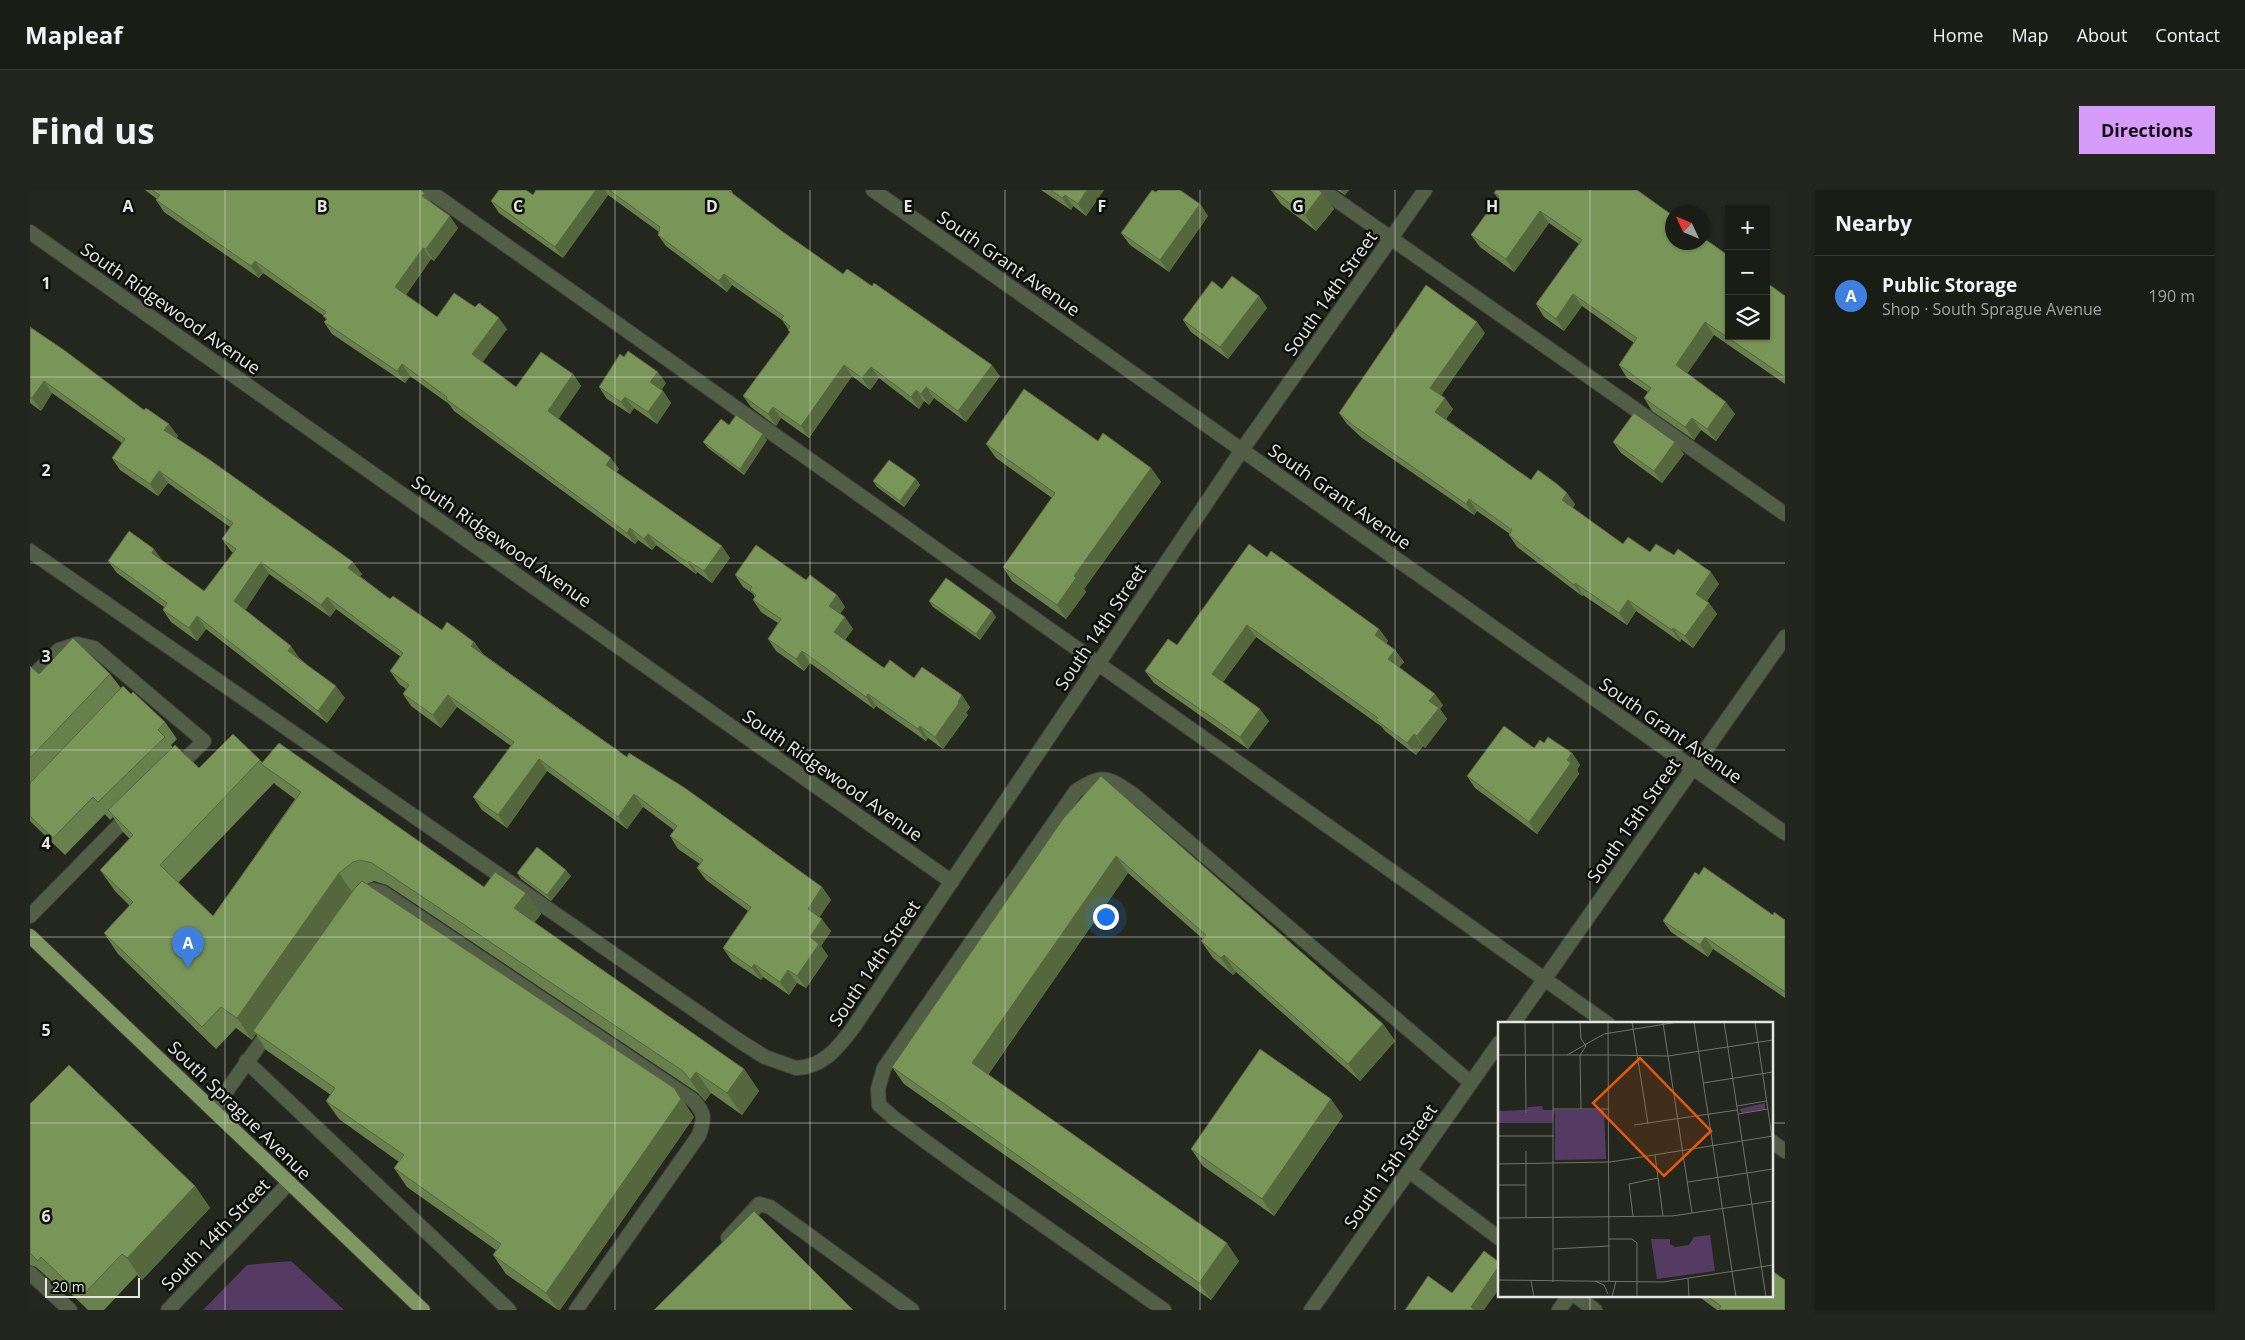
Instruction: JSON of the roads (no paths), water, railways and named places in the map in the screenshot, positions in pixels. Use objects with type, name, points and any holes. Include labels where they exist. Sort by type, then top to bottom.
[{"type":"main road","name":"South Sprague Avenue","points":[[30,936],[423,1310]]},
{"type":"street","points":[[428,190],[1605,1022]]},
{"type":"street","name":"South Grant Avenue","points":[[873,190],[1785,833]]},
{"type":"street","points":[[1322,190],[1785,514]]},
{"type":"street","name":"South 14th Street","points":[[30,551],[738,1040],[765,1057],[796,1068],[808,1067],[818,1064],[842,1042],[952,882],[1242,450],[1425,190]]},
{"type":"street","name":"South Ridgewood Avenue","points":[[30,232],[952,882]]},
{"type":"street","name":"South 15th Street","points":[[1514,1022],[1785,637]]},
{"type":"street","points":[[30,679],[58,650],[77,644],[94,648],[135,690],[204,741],[162,782]]},
{"type":"street","points":[[1164,1310],[966,1171],[879,1105],[878,1089],[884,1068],[1076,791],[1094,779],[1112,780],[1134,795],[1471,1083]]},
{"type":"street","points":[[30,916],[141,803]]},
{"type":"street","points":[[356,909],[361,900],[373,890],[382,892],[693,1100],[702,1110],[704,1122],[698,1135],[576,1310]]},
{"type":"street","points":[[213,1110],[281,1014]]},
{"type":"street","name":"South 15th Street","points":[[1311,1310],[1498,1044]]},
{"type":"street","points":[[246,1061],[509,1310]]},
{"type":"street","points":[[1772,1142],[1785,1151]]},
{"type":"street","points":[[1409,1172],[1498,1237]]},
{"type":"street","name":"South 14th Street","points":[[168,1310],[289,1183]]},
{"type":"street","points":[[720,1246],[759,1204],[770,1207],[912,1310]]},
{"type":"street","points":[[30,1273],[70,1310]]},
{"type":"street","points":[[1559,1310],[1568,1298]]},
{"type":"street","points":[[1579,1298],[1595,1310]]},
{"type":"place","name":"Public Storage","points":[[188,968]]}]
